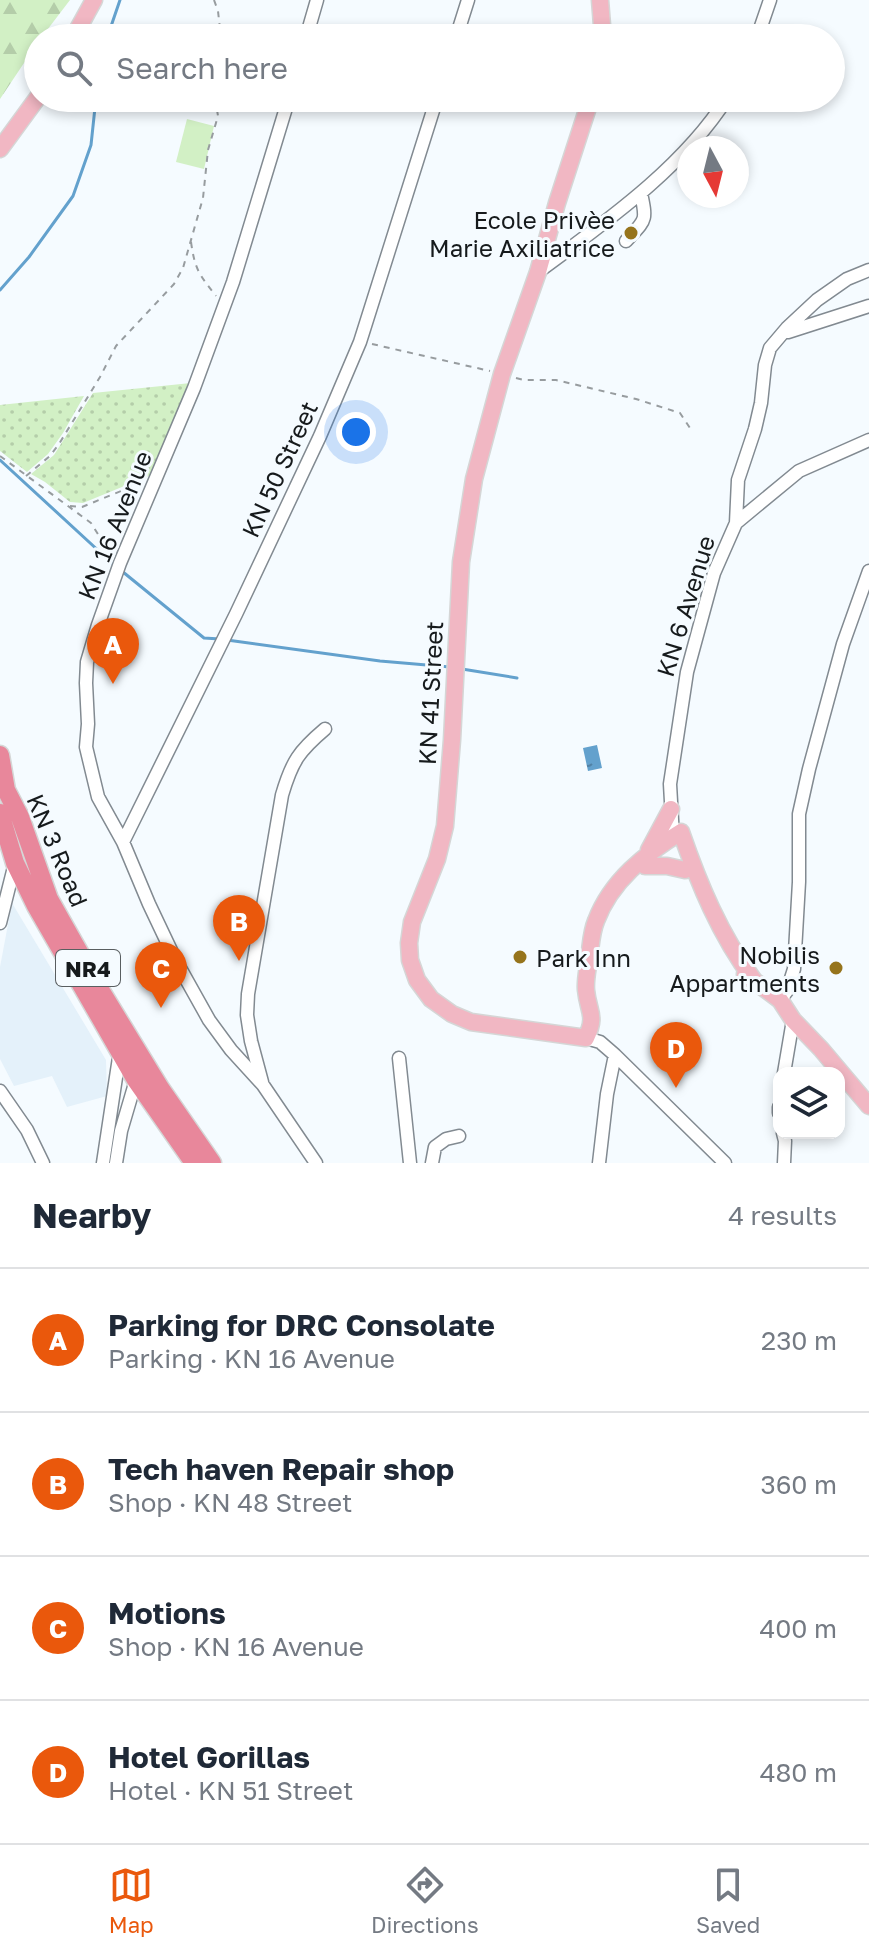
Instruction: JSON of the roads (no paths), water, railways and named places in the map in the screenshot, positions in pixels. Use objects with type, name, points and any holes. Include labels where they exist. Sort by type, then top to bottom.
[{"type":"highway","name":"KN 3 Road","points":[[0,755],[6,790],[20,817],[49,899],[160,1088],[212,1163]]},
{"type":"highway","name":"KN 3 Road","points":[[0,813],[15,863],[36,906],[136,1080],[194,1163]]},
{"type":"main road","points":[[81,24],[94,0]]},
{"type":"main road","points":[[600,0],[602,24]]},
{"type":"main road","points":[[0,149],[27,112]]},
{"type":"main road","name":"KN 41 Street","points":[[586,112],[538,272],[502,374],[474,479],[458,605],[445,826],[437,859],[412,922],[409,943],[410,960],[421,987],[431,999],[452,1014],[471,1022],[586,1038]]},
{"type":"main road","points":[[586,1038],[593,1023],[586,989],[596,921],[602,906],[613,900],[644,862],[671,809]]},
{"type":"main road","points":[[644,862],[678,839]]},
{"type":"main road","name":"KN 6 Avenue","points":[[678,839],[713,912],[753,979]]},
{"type":"main road","name":"KN 6 Avenue","points":[[678,839],[685,870],[700,908],[734,966],[780,1000],[793,1020],[869,1106]]},
{"type":"main road","points":[[644,862],[685,870]]},
{"type":"street","points":[[310,24],[317,0]]},
{"type":"street","points":[[460,24],[468,0]]},
{"type":"street","points":[[762,24],[770,0]]},
{"type":"street","name":"KN 16 Avenue","points":[[285,112],[224,307],[98,625],[87,662],[86,747],[98,797],[123,842],[176,961],[209,1020],[263,1085],[316,1163]]},
{"type":"street","name":"KN 50 Street","points":[[123,842],[236,614],[320,436],[360,342],[433,112]]},
{"type":"street","points":[[538,272],[641,193],[718,112]]},
{"type":"street","points":[[626,241],[644,221],[641,193]]},
{"type":"street","points":[[736,523],[738,480],[755,429],[770,348],[777,335],[817,300],[847,279],[869,270]]},
{"type":"street","points":[[777,335],[869,306]]},
{"type":"street","name":"KN 6 Avenue","points":[[678,839],[671,809],[670,784],[687,672],[714,573],[736,523],[799,471],[869,440]]},
{"type":"street","points":[[780,1000],[787,991],[794,969],[799,814],[843,644],[869,571]]},
{"type":"street","points":[[263,1085],[249,1028],[248,994],[277,825],[289,772],[305,746],[325,729]]},
{"type":"street","name":"KN 6 Avenue","points":[[673,765],[678,839]]},
{"type":"street","points":[[0,923],[15,863]]},
{"type":"street","points":[[785,1067],[793,1020]]},
{"type":"street","points":[[586,1038],[600,1042],[615,1055],[725,1163]]},
{"type":"street","points":[[103,1163],[120,1051]]},
{"type":"street","points":[[599,1163],[615,1055]]},
{"type":"street","points":[[399,1058],[410,1163]]},
{"type":"street","points":[[116,1163],[121,1131],[136,1080]]},
{"type":"street","points":[[0,1091],[27,1130],[43,1163]]},
{"type":"street","points":[[432,1163],[435,1147],[446,1139],[459,1136]]},
{"type":"street","points":[[784,1139],[784,1163]]},
{"type":"water","points":[[597,745],[602,768],[588,771],[583,748]]},
{"type":"waterway","points":[[112,24],[120,0]]},
{"type":"waterway","points":[[0,290],[29,257],[73,196],[91,145],[95,112]]},
{"type":"waterway","points":[[0,460],[114,565]]},
{"type":"waterway","points":[[123,572],[204,638],[220,639]]},
{"type":"waterway","points":[[227,640],[380,661],[450,667]]},
{"type":"waterway","points":[[462,669],[517,678]]},
{"type":"place","name":"Ecole Privèe Marie Axiliatrice","points":[[631,233]]},
{"type":"place","name":"Parking for DRC Consolate","points":[[113,684]]},
{"type":"place","name":"Park Inn","points":[[520,957]]},
{"type":"place","name":"Tech haven Repair shop","points":[[239,961]]},
{"type":"place","name":"Nobilis Appartments","points":[[836,968]]},
{"type":"place","name":"Motions","points":[[161,1008]]},
{"type":"place","name":"Hotel Gorillas","points":[[676,1088]]}]
